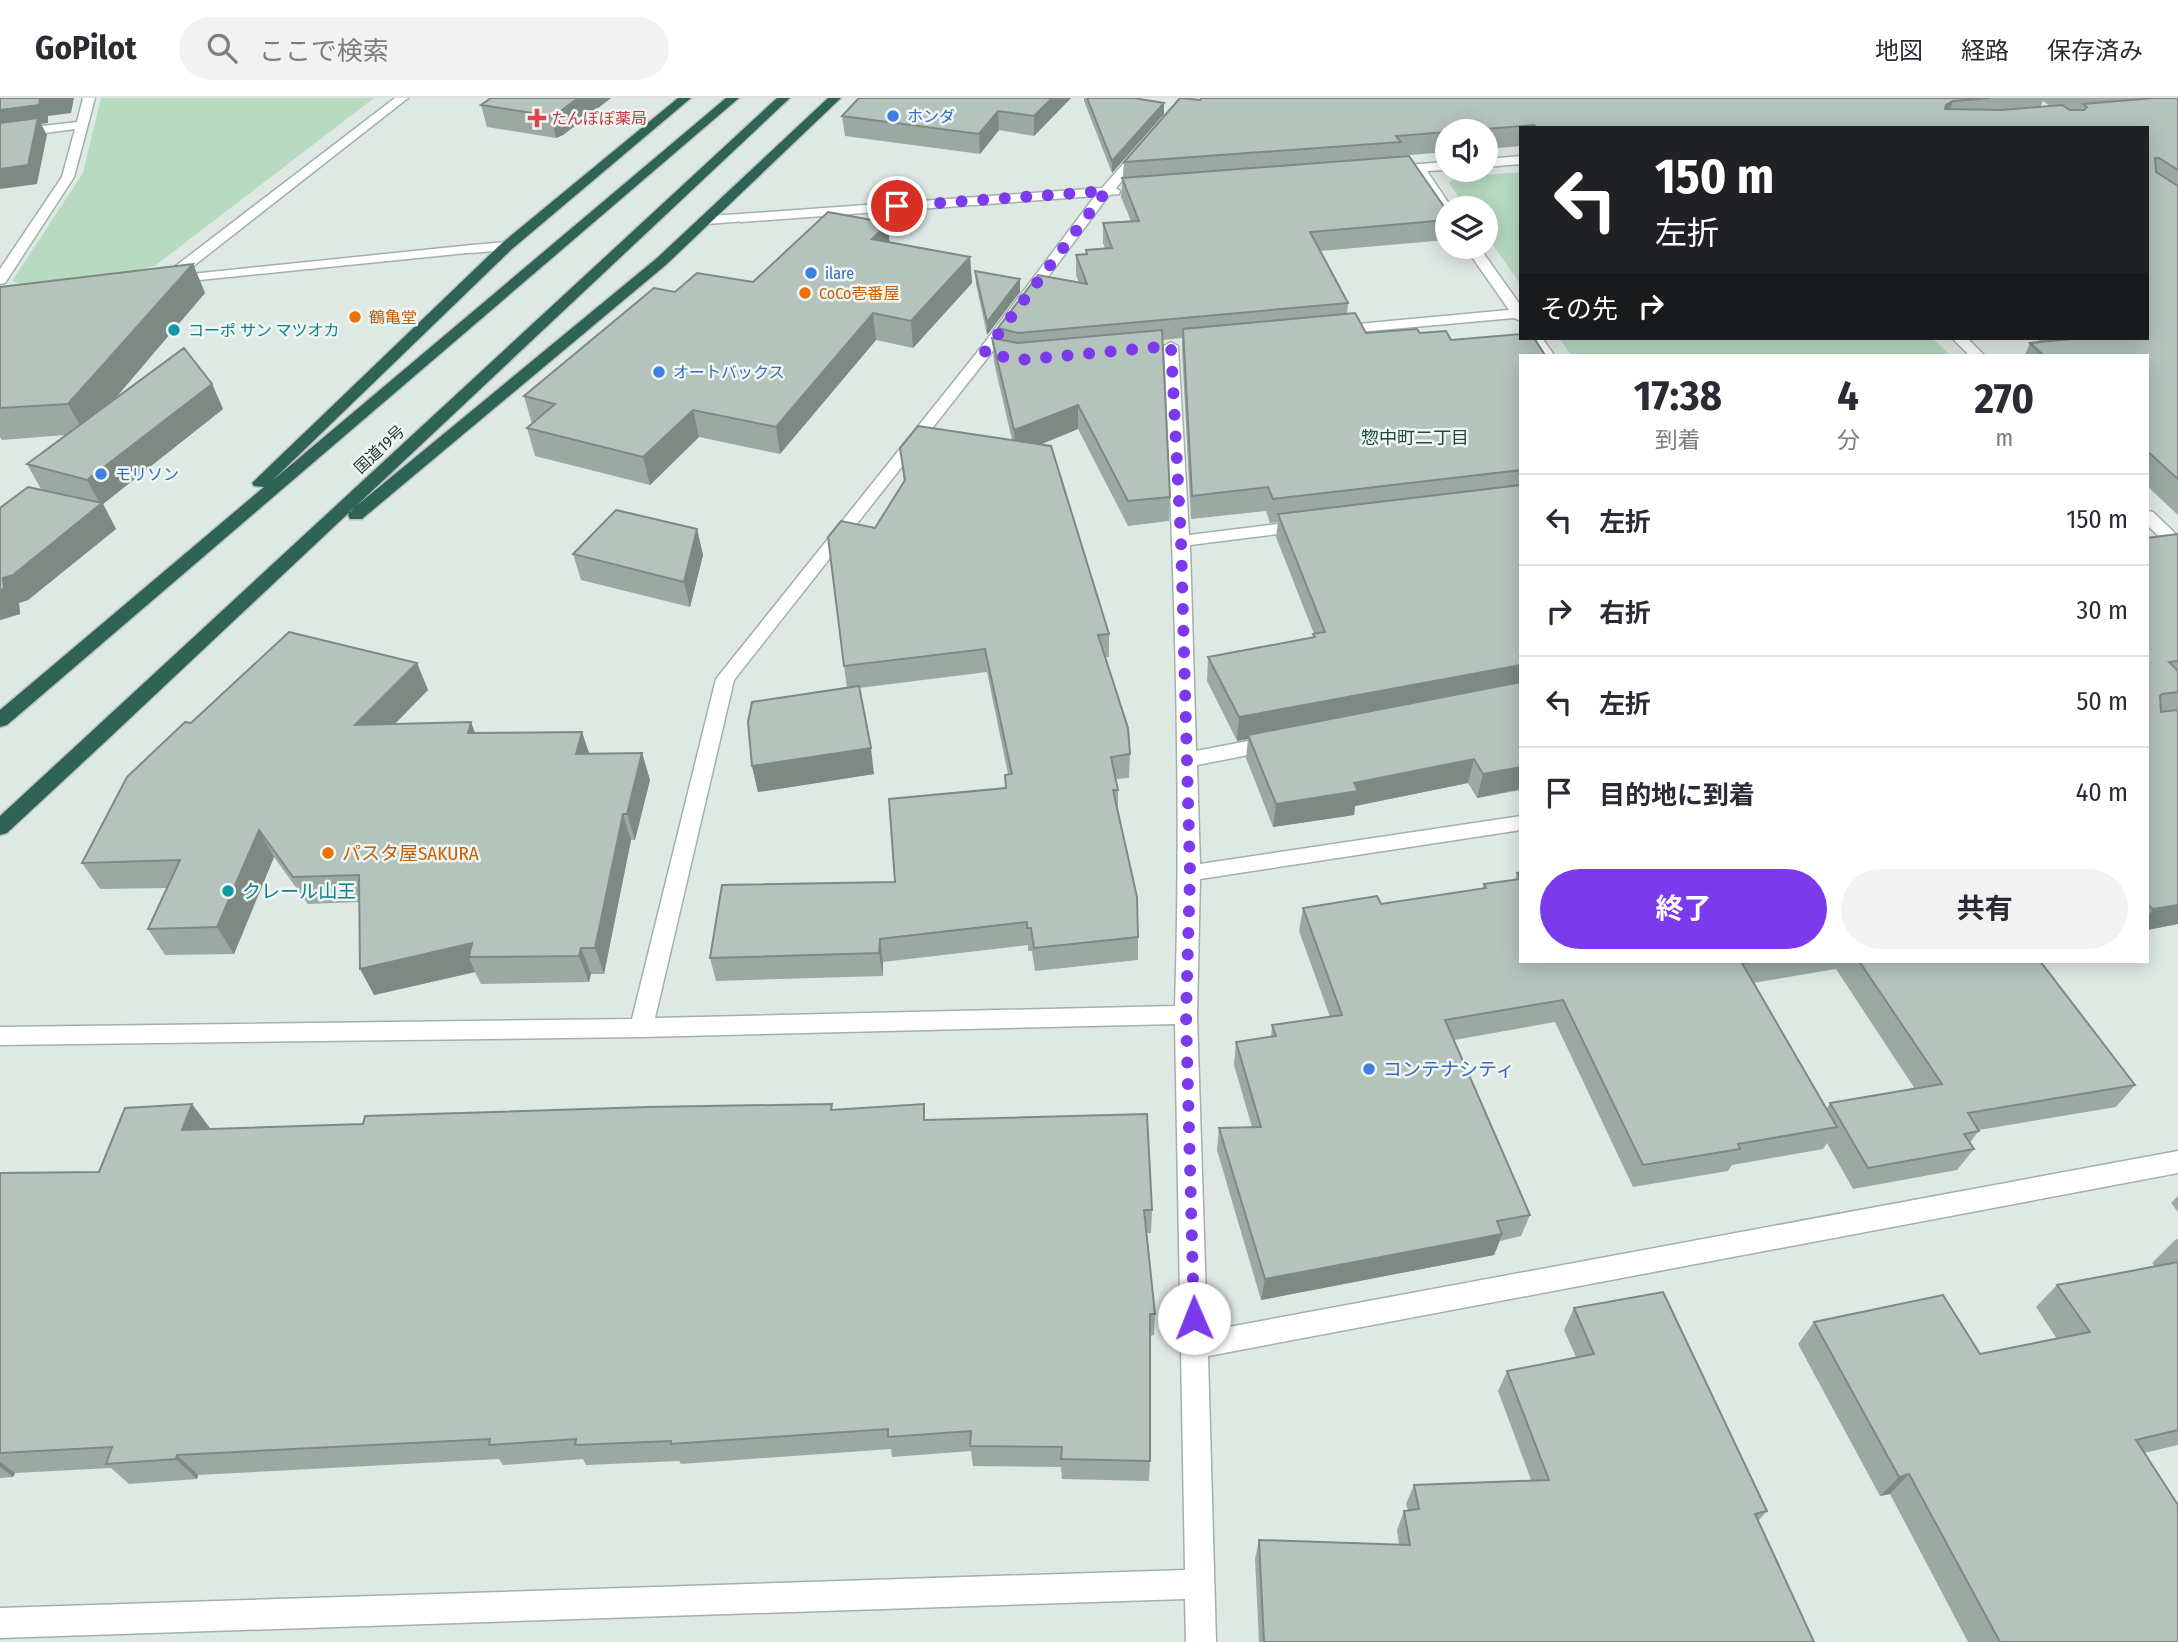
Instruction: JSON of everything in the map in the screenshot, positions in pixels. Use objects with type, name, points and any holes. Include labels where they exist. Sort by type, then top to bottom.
[{"type":"highway","points":[[109,627],[507,246],[685,98]]},
{"type":"highway","name":"国道19号","points":[[0,720],[733,98]]},
{"type":"highway","name":"国道19号","points":[[0,828],[203,642],[619,249],[784,98]]},
{"type":"highway","points":[[203,642],[662,261],[835,98]]},
{"type":"street","points":[[0,281],[68,177],[89,98]]},
{"type":"street","points":[[402,98],[159,282],[507,246]]},
{"type":"street","points":[[0,135],[81,125]]},
{"type":"street","points":[[641,1028],[725,679],[990,354],[1106,191],[1152,139]]},
{"type":"street","points":[[1498,162],[1519,160]]},
{"type":"street","points":[[1378,171],[1435,167]]},
{"type":"street","points":[[1418,168],[1437,196]]},
{"type":"street","points":[[706,220],[1133,189]]},
{"type":"street","points":[[1324,331],[1519,315],[1480,259]]},
{"type":"street","points":[[1961,340],[1976,354]]},
{"type":"street","points":[[1171,346],[1181,541],[1190,873],[1186,1015],[1200,1642]]},
{"type":"street","points":[[2149,518],[2178,545]]},
{"type":"street","points":[[1181,541],[1317,525]]},
{"type":"street","points":[[1187,760],[1294,739]]},
{"type":"street","points":[[1190,873],[1519,823]]},
{"type":"street","points":[[0,1037],[641,1028],[1186,1015]]},
{"type":"street","points":[[1195,1346],[2178,1163]]},
{"type":"street","points":[[0,1623],[1199,1584]]},
{"type":"green space","points":[[101,98],[374,98],[156,265],[129,275],[28,287],[12,281],[83,173]]},
{"type":"green space","points":[[1519,172],[1519,282],[1498,252],[1498,196],[1458,196],[1449,183],[1498,182],[1498,174]]},
{"type":"green space","points":[[1560,340],[1934,340],[1949,354],[1570,354]]},
{"type":"building","points":[[0,98],[40,98],[39,105],[0,110]]},
{"type":"building","points":[[491,98],[578,98],[551,116],[481,105]]},
{"type":"building","points":[[859,98],[1052,98],[1034,116],[998,111],[979,134],[842,116]]},
{"type":"building","points":[[1087,98],[1134,98],[1164,103],[1112,161]]},
{"type":"building","points":[[1180,98],[1990,98],[1953,101],[1946,105],[1945,109],[2002,110],[2062,105],[2070,110],[2084,110],[2087,107],[2083,104],[2178,98],[2178,170],[2155,158],[2156,172],[2178,186],[2178,479],[2149,453],[2149,354],[2042,354],[2030,343],[2062,340],[2149,340],[2149,126],[1534,125],[1498,128],[1498,119],[1435,119],[1435,133],[1396,136],[1401,142],[1124,162]]},
{"type":"building","points":[[38,118],[28,165],[0,169],[0,123]]},
{"type":"building","points":[[1409,156],[1437,196],[1435,221],[1310,232],[1348,303],[1018,333],[998,328],[1038,275],[1087,284],[1076,255],[1087,254],[1086,250],[1112,248],[1103,223],[1139,221],[1122,178]]},
{"type":"building","points":[[828,212],[888,223],[872,239],[970,257],[911,321],[873,313],[776,427],[693,410],[643,457],[527,428],[555,404],[524,396],[654,288],[675,292],[697,273],[753,282]]},
{"type":"building","points":[[193,264],[68,404],[0,408],[0,287]]},
{"type":"building","points":[[975,271],[1020,279],[987,322]]},
{"type":"building","points":[[1355,313],[1366,333],[1417,329],[1420,333],[1446,331],[1451,340],[1519,334],[1519,340],[1535,340],[1544,354],[1519,354],[1519,470],[1273,499],[1268,487],[1192,496],[1183,329]]},
{"type":"building","points":[[1162,330],[1170,497],[1128,501],[1078,405],[1014,430],[992,338],[1018,343]]},
{"type":"building","points":[[184,348],[212,384],[87,480],[27,464]]},
{"type":"building","points":[[918,426],[1051,446],[1109,634],[1098,635],[1128,728],[1130,754],[1111,757],[1118,790],[1113,790],[1137,897],[1138,937],[1034,948],[1031,928],[1027,928],[1027,922],[880,939],[879,953],[710,958],[722,885],[895,882],[889,799],[1006,788],[1005,775],[1012,774],[985,649],[844,666],[828,537],[841,521],[875,528],[905,480],[900,448]]},
{"type":"building","points":[[1519,485],[1519,665],[1239,717],[1208,657],[1315,637],[1313,634],[1325,632],[1278,514]]},
{"type":"building","points":[[28,487],[102,503],[13,575],[3,578],[4,589],[0,590],[0,508]]},
{"type":"building","points":[[616,510],[697,529],[684,582],[573,554]]},
{"type":"building","points":[[2178,534],[2178,661],[2169,662],[2178,671],[2178,692],[2160,696],[2161,712],[2178,710],[2178,905],[2153,909],[2149,906],[2149,538]]},
{"type":"building","points":[[289,632],[417,663],[355,725],[471,722],[468,733],[582,732],[576,754],[642,753],[627,814],[623,814],[595,948],[581,948],[579,956],[469,957],[472,943],[360,969],[359,875],[293,877],[259,830],[217,927],[148,929],[180,860],[82,863],[127,777],[185,722],[191,723]]},
{"type":"building","points":[[1519,682],[1519,767],[1483,774],[1474,759],[1354,783],[1358,791],[1276,804],[1248,735]]},
{"type":"building","points":[[859,686],[871,748],[752,766],[748,722],[752,702]]},
{"type":"building","points":[[1519,879],[1519,963],[1742,963],[1837,1127],[1738,1144],[1740,1149],[1643,1165],[1563,1000],[1445,1020],[1530,1215],[1497,1221],[1502,1234],[1265,1279],[1219,1128],[1261,1127],[1236,1042],[1276,1036],[1272,1025],[1342,1015],[1303,908],[1377,896],[1381,904],[1486,888],[1484,884]]},
{"type":"building","points":[[1860,963],[2042,963],[2135,1085],[1968,1113],[1979,1131],[1964,1134],[1974,1149],[1868,1168],[1830,1103],[1942,1084]]},
{"type":"building","points":[[192,1104],[182,1130],[363,1124],[365,1116],[648,1107],[832,1104],[831,1110],[924,1104],[924,1120],[1147,1114],[1152,1210],[1144,1210],[1155,1314],[1150,1314],[1150,1461],[1061,1459],[1062,1447],[970,1446],[971,1431],[888,1437],[888,1429],[671,1444],[671,1441],[575,1445],[576,1439],[489,1445],[490,1439],[177,1455],[176,1459],[106,1464],[112,1447],[0,1453],[0,1173],[99,1172],[125,1108]]},
{"type":"building","points":[[2178,1262],[2178,1430],[2136,1440],[2178,1505],[2178,1642],[2000,1642],[1909,1474],[1899,1477],[1814,1322],[1943,1295],[1980,1354],[2090,1332],[2057,1285]]},
{"type":"building","points":[[1663,1292],[1767,1511],[1755,1514],[1814,1642],[1264,1642],[1259,1540],[1410,1545],[1404,1511],[1419,1509],[1414,1485],[1549,1480],[1507,1371],[1594,1354],[1574,1308]]},
{"type":"place","name":"ホンダ","points":[[893,116]]},
{"type":"place","name":"たんぽぽ薬局","points":[[537,118]]},
{"type":"place","name":"ilare","points":[[811,273]]},
{"type":"place","name":"CoCo壱番屋","points":[[805,293]]},
{"type":"place","name":"鶴亀堂","points":[[355,317]]},
{"type":"place","name":"コーポ サン マツオカ","points":[[174,330]]},
{"type":"place","name":"オートバックス","points":[[659,372]]},
{"type":"place","name":"モリソン","points":[[101,474]]},
{"type":"place","name":"パスタ屋SAKURA","points":[[328,853]]},
{"type":"place","name":"クレール山王","points":[[228,891]]},
{"type":"place","name":"コンテナシティ","points":[[1369,1069]]},
{"type":"district","name":"惣中町二丁目","points":[[1415,438]]},
{"type":"route","points":[[897,206],[1106,191],[984,353],[1019,360],[1171,346],[1181,541],[1190,873],[1186,1015],[1194,1318]]}]
